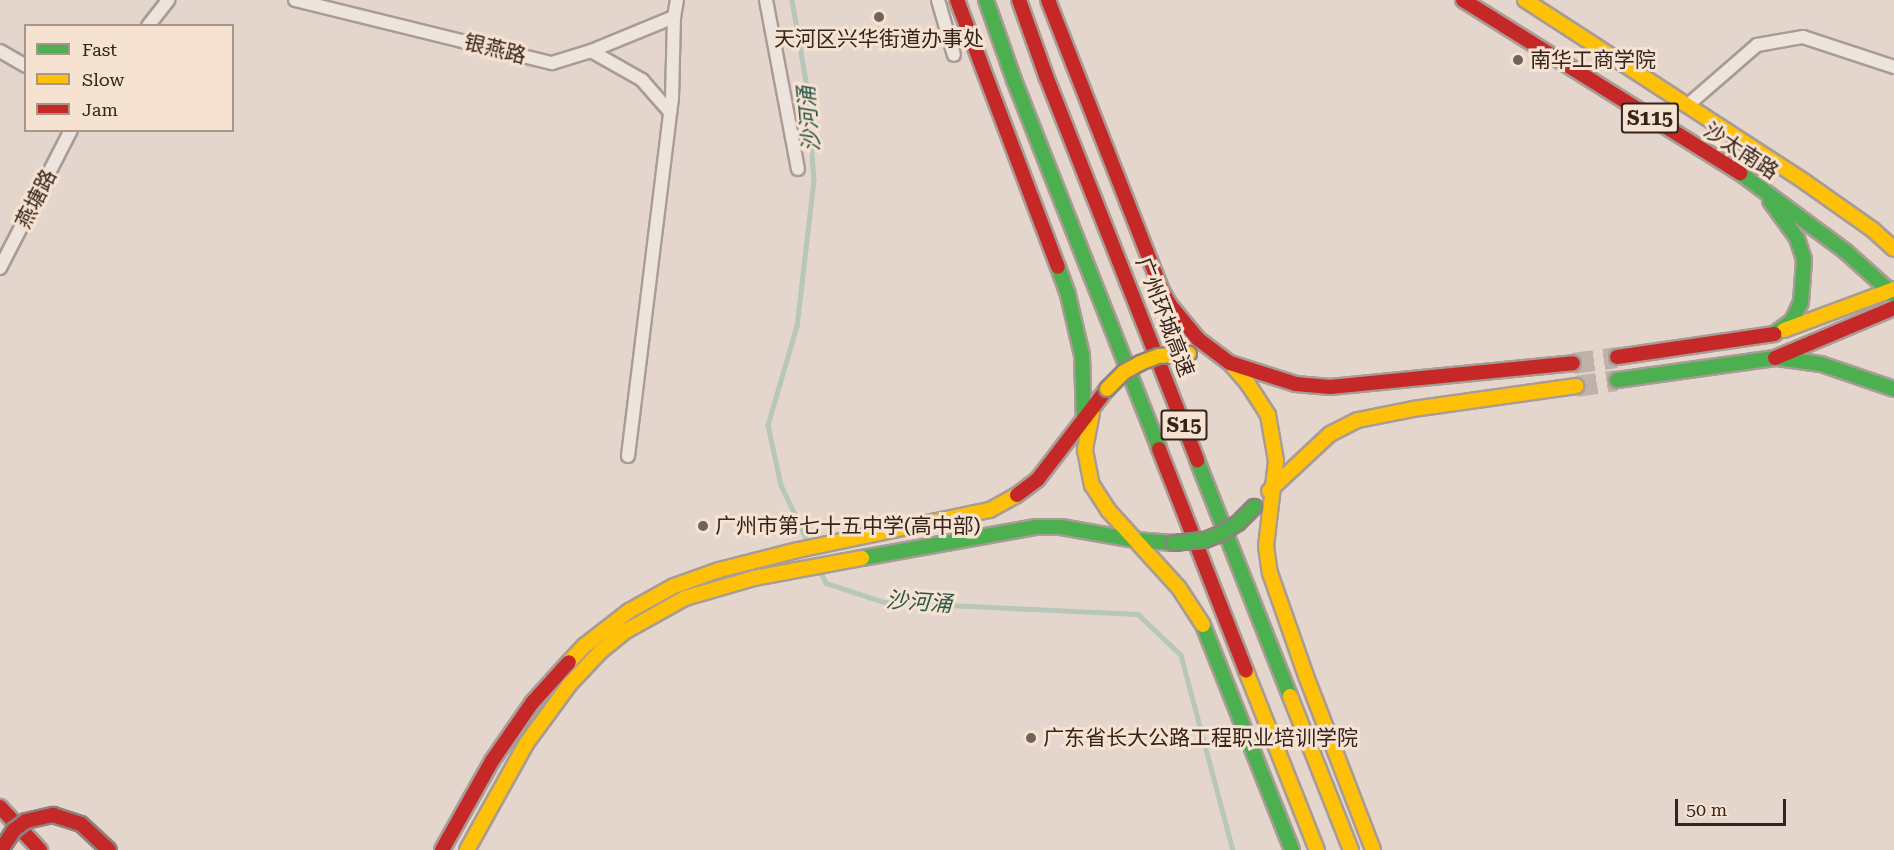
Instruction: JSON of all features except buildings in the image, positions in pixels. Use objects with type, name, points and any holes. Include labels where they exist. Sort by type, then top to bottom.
[{"type":"main road","points":[[957,0],[1068,295],[1082,355],[1085,441],[1089,477],[1096,494],[1108,510],[1188,598],[1209,638],[1292,850]]},
{"type":"main road","name":"S15","points":[[986,0],[1019,91],[1317,850]]},
{"type":"main road","name":"广州环城高速","points":[[1019,0],[1046,76],[1351,850]]},
{"type":"main road","points":[[1048,0],[1161,289],[1170,305],[1198,339],[1230,363],[1264,407],[1276,460],[1266,546],[1274,586],[1373,850]]},
{"type":"main road","name":"沙太南路","points":[[1463,0],[1759,185],[1842,228],[1894,249]]},
{"type":"main road","name":"沙太南路","points":[[1525,0],[1689,104],[1842,228],[1893,291]]},
{"type":"main road","points":[[1759,185],[1797,238],[1804,260],[1801,302],[1792,321],[1774,334]]},
{"type":"main road","points":[[1617,357],[1774,334],[1893,291]]},
{"type":"main road","points":[[1775,358],[1894,308]]},
{"type":"main road","points":[[1198,339],[1248,368],[1296,384]]},
{"type":"main road","points":[[1038,478],[1062,441],[1071,415],[1082,355]]},
{"type":"main road","points":[[442,850],[505,741],[557,673],[600,632],[658,593],[704,575],[798,550],[990,510],[1022,492],[1038,478],[1107,389],[1124,372],[1149,359],[1170,355],[1197,356],[1230,363],[1296,384],[1344,387],[1573,363]]},
{"type":"main road","points":[[1197,356],[1225,366],[1248,384]]},
{"type":"main road","points":[[1617,380],[1775,358],[1821,363],[1894,389]]},
{"type":"main road","points":[[468,850],[522,752],[564,692],[610,643],[653,614],[694,595],[754,578],[1036,526],[1061,527],[1134,540],[1174,543],[1205,540],[1238,523],[1330,434],[1358,420],[1413,409],[1576,386]]},
{"type":"main road","points":[[1085,441],[1093,412],[1107,389]]},
{"type":"main road","points":[[1254,507],[1270,476],[1273,441]]},
{"type":"main road","points":[[1270,519],[1294,470],[1306,457]]},
{"type":"main road","points":[[1108,510],[1138,534],[1174,543]]},
{"type":"main road","points":[[1061,527],[1130,550],[1171,580]]},
{"type":"main road","points":[[0,807],[40,850]]},
{"type":"main road","points":[[1,850],[14,830],[33,819],[53,815],[81,824],[109,850]]},
{"type":"street","points":[[150,24],[168,0]]},
{"type":"street","name":"银燕路","points":[[295,0],[552,63],[591,51],[674,17]]},
{"type":"street","points":[[628,456],[670,112],[674,17],[677,0]]},
{"type":"street","points":[[766,0],[798,169]]},
{"type":"street","points":[[938,0],[954,55]]},
{"type":"street","points":[[1689,104],[1757,45],[1768,43],[1803,37],[1894,67]]},
{"type":"street","points":[[0,51],[24,65]]},
{"type":"street","points":[[591,51],[642,80],[670,112]]},
{"type":"street","name":"燕塘路","points":[[0,268],[70,132]]},
{"type":"waterway","name":"沙河涌","points":[[792,0],[807,87],[814,180],[797,326],[768,425],[781,485],[808,542]]},
{"type":"waterway","name":"沙河涌","points":[[821,572],[826,583],[884,602],[1138,614],[1181,655],[1233,850]]},
{"type":"tunnel","points":[[1573,363],[1617,357]]},
{"type":"tunnel","points":[[1576,386],[1617,380]]},
{"type":"traffic: fast","points":[[986,0],[1014,80],[1159,449]]},
{"type":"traffic: fast","points":[[1740,173],[1845,251],[1894,295]]},
{"type":"traffic: fast","points":[[1770,201],[1797,238],[1804,260],[1801,302],[1792,321],[1774,334]]},
{"type":"traffic: fast","points":[[1058,267],[1068,295],[1082,355],[1084,421]]},
{"type":"traffic: fast","points":[[1617,380],[1775,358]]},
{"type":"traffic: fast","points":[[1777,358],[1821,364],[1894,389]]},
{"type":"traffic: fast","points":[[1197,460],[1290,696]]},
{"type":"traffic: fast","points":[[1174,543],[1205,540],[1222,533],[1238,523],[1254,507]]},
{"type":"traffic: fast","points":[[862,558],[1036,527],[1061,527],[1134,540],[1174,543]]},
{"type":"traffic: fast","points":[[1203,625],[1292,850]]},
{"type":"traffic: slow","points":[[1525,0],[1805,182],[1873,230],[1894,249]]},
{"type":"traffic: slow","points":[[1784,330],[1894,289]]},
{"type":"traffic: slow","points":[[1107,389],[1124,372],[1140,363],[1158,356],[1189,354]]},
{"type":"traffic: slow","points":[[1230,363],[1248,384],[1268,415],[1276,461],[1266,546],[1270,573],[1306,676],[1373,850]]},
{"type":"traffic: slow","points":[[1269,491],[1330,434],[1358,420],[1413,409],[1576,386]]},
{"type":"traffic: slow","points":[[1092,413],[1085,450],[1092,485],[1108,510],[1179,588],[1203,625]]},
{"type":"traffic: slow","points":[[569,662],[584,646],[629,611],[674,586],[719,570],[798,550],[990,510],[1017,495]]},
{"type":"traffic: slow","points":[[467,850],[526,744],[569,685],[601,651],[626,631],[685,598],[754,578],[862,558]]},
{"type":"traffic: slow","points":[[1246,671],[1317,850]]},
{"type":"traffic: slow","points":[[1290,696],[1351,850]]},
{"type":"traffic: jam","points":[[957,0],[1058,267]]},
{"type":"traffic: jam","points":[[1019,0],[1046,76],[1197,460]]},
{"type":"traffic: jam","points":[[1048,0],[1161,289],[1170,305],[1198,339],[1230,363]]},
{"type":"traffic: jam","points":[[1463,0],[1740,173]]},
{"type":"traffic: jam","points":[[1775,358],[1894,308]]},
{"type":"traffic: jam","points":[[1617,357],[1774,334]]},
{"type":"traffic: jam","points":[[1230,363],[1296,384],[1330,387],[1573,363]]},
{"type":"traffic: jam","points":[[1017,495],[1038,479],[1107,389]]},
{"type":"traffic: jam","points":[[1159,449],[1246,671]]},
{"type":"traffic: jam","points":[[442,850],[492,761],[532,703],[569,662]]},
{"type":"traffic: jam","points":[[0,807],[40,850]]},
{"type":"traffic: jam","points":[[1,850],[14,830],[26,821],[53,815],[81,824],[109,850]]},
{"type":"place","name":"天河区兴华街道办事处","points":[[879,17]]},
{"type":"place","name":"南华工商学院","points":[[1518,60]]},
{"type":"place","name":"广州市第七十五中学(高中部)","points":[[703,526]]},
{"type":"place","name":"广东省长大公路工程职业培训学院","points":[[1031,738]]}]
